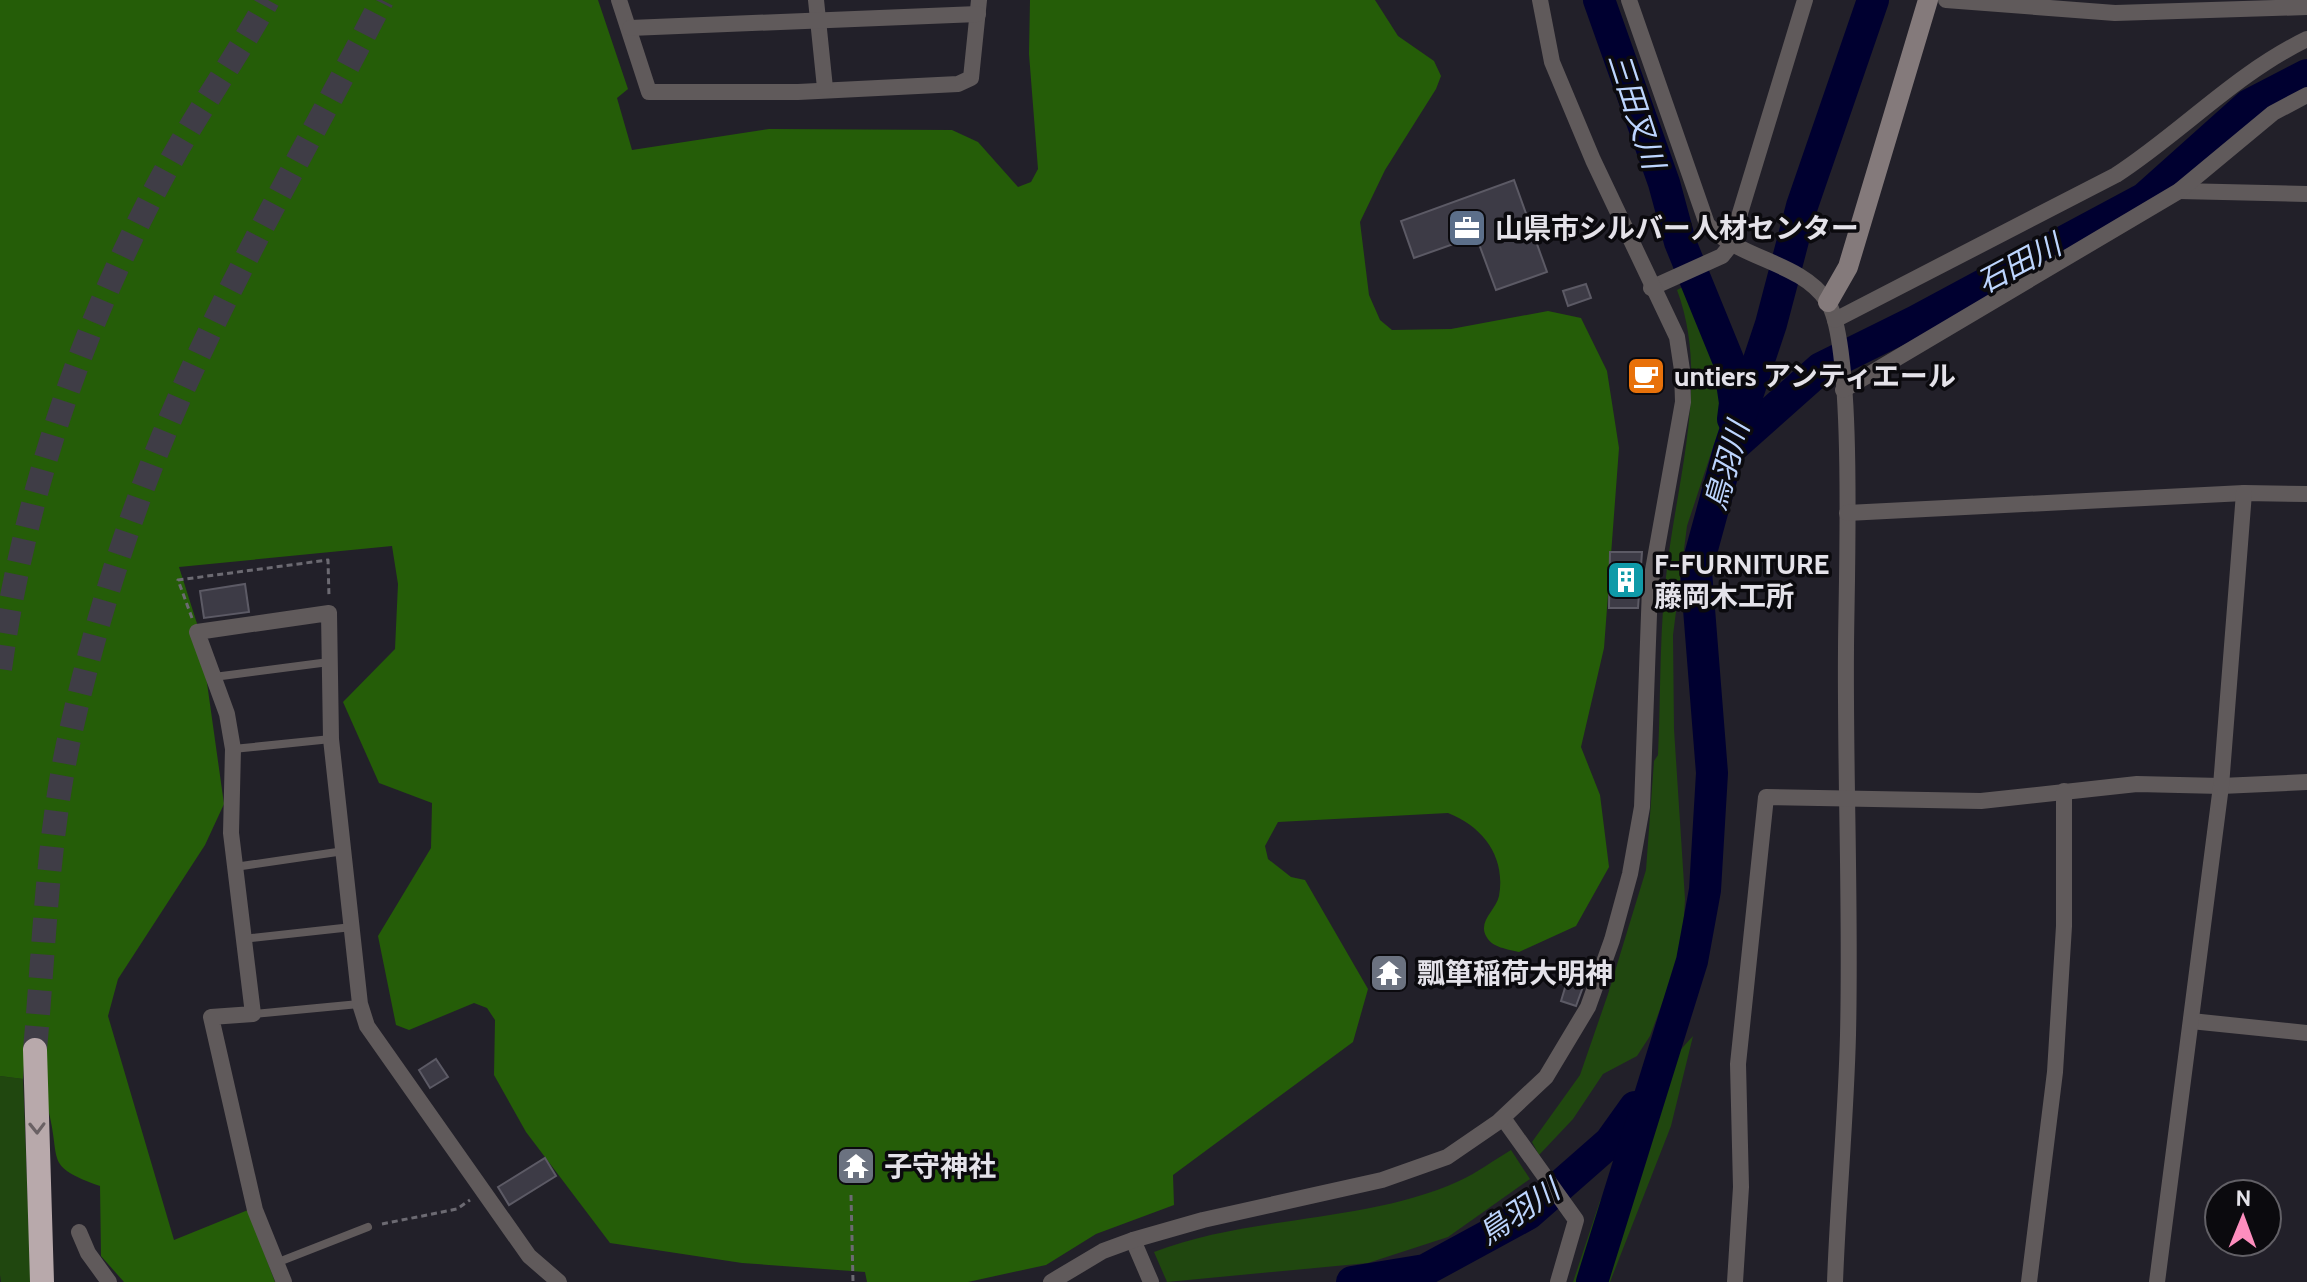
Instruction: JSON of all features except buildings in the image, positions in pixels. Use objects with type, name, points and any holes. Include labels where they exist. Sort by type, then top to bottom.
[{"type":"highway","points":[[35,1050],[42,1282]]},
{"type":"street","points":[[619,0],[649,92],[958,84],[971,78],[978,7],[630,28]]},
{"type":"street","points":[[816,0],[825,88]]},
{"type":"street","points":[[1051,1282],[1103,1251],[1203,1220],[1382,1180],[1447,1157],[1503,1118],[1555,1067],[1588,1007],[1612,940],[1630,874],[1642,807],[1650,587],[1683,402],[1677,337],[1552,62],[1540,0]]},
{"type":"street","points":[[1629,0],[1707,224],[1726,251]]},
{"type":"street","points":[[1726,251],[1805,0]]},
{"type":"street","points":[[1835,1282],[1848,1036],[1844,799],[1847,513],[1843,385],[1830,311],[1848,267],[1928,0]]},
{"type":"street","points":[[1946,0],[2115,13],[2307,7]]},
{"type":"street","points":[[1830,311],[2116,175],[2146,155],[2236,81],[2307,39]]},
{"type":"street","points":[[1843,385],[2179,191],[2273,113],[2307,95]]},
{"type":"street","points":[[2179,191],[2307,194]]},
{"type":"street","points":[[1656,286],[1726,251],[1748,254],[1797,277],[1830,311]]},
{"type":"street","points":[[1847,513],[2244,493],[2307,494]]},
{"type":"street","points":[[2157,1282],[2221,786],[2244,493]]},
{"type":"street","points":[[284,1282],[255,1210],[211,1017],[253,1014],[231,833],[233,749],[214,677],[197,632],[329,613],[331,739],[360,1004],[375,1040],[529,1256],[559,1282]]},
{"type":"street","points":[[1735,1282],[1741,1187],[1738,1064],[1766,797],[1981,801],[2137,784],[2221,786],[2307,782]]},
{"type":"street","points":[[2029,1282],[2055,1072],[2064,926],[2064,791]]},
{"type":"street","points":[[2191,1021],[2307,1033]]},
{"type":"street","points":[[1503,1118],[1576,1220],[1558,1282]]},
{"type":"street","points":[[79,1232],[88,1253],[109,1282]]},
{"type":"street","points":[[1134,1243],[1151,1282]]},
{"type":"lane","points":[[214,677],[329,662]]},
{"type":"lane","points":[[233,749],[331,739]]},
{"type":"lane","points":[[234,867],[344,851]]},
{"type":"lane","points":[[243,939],[352,926]]},
{"type":"lane","points":[[253,1014],[360,1004]]},
{"type":"lane","points":[[276,1263],[368,1227]]},
{"type":"path","points":[[197,632],[178,580],[328,560],[329,613]]},
{"type":"path","points":[[368,1227],[457,1209],[482,1190]]},
{"type":"path","points":[[851,1195],[853,1282]]},
{"type":"green space","points":[[0,0],[598,0],[628,89],[617,98],[632,150],[769,129],[952,130],[978,142],[1018,187],[1031,182],[1038,169],[1029,54],[1030,0],[1375,0],[1398,36],[1434,61],[1441,76],[1385,170],[1360,222],[1369,295],[1380,320],[1392,330],[1451,329],[1548,311],[1581,318],[1607,371],[1619,448],[1604,648],[1581,747],[1600,795],[1609,867],[1576,926],[1519,952],[1492,943],[1486,936],[1484,925],[1499,896],[1499,869],[1495,857],[1482,835],[1448,813],[1278,822],[1265,846],[1268,859],[1291,877],[1305,880],[1368,989],[1353,1042],[1173,1175],[1174,1205],[1096,1234],[1046,1265],[968,1282],[867,1282],[865,1272],[742,1263],[610,1243],[526,1132],[494,1075],[495,1020],[487,1008],[474,1003],[409,1030],[396,1025],[378,936],[431,848],[432,803],[379,783],[343,702],[395,649],[398,584],[392,546],[179,567],[200,633],[224,804],[205,845],[118,979],[108,1016],[174,1240],[248,1210],[275,1282],[124,1282],[101,1256],[100,1186],[70,1173],[58,1160],[47,1105],[25,1048],[23,1079],[0,1076]]},
{"type":"green space","points":[[1688,284],[1711,332],[1725,389],[1722,420],[1687,526],[1673,635],[1674,729],[1685,899],[1682,950],[1650,1036],[1637,1056],[1603,1074],[1573,1119],[1539,1155],[1532,1142],[1580,1075],[1646,870],[1654,761],[1658,755],[1665,584],[1689,424],[1691,356],[1677,290]]},
{"type":"green space","points":[[1693,1036],[1671,1126],[1610,1282],[1573,1282],[1600,1201],[1654,1120],[1674,1057]]},
{"type":"green space","points":[[0,1076],[23,1079],[31,1282],[1,1282]]},
{"type":"green space","points":[[1511,1150],[1530,1179],[1448,1237],[1368,1263],[1167,1282],[1154,1252],[1229,1231],[1386,1205],[1423,1195],[1466,1178]]},
{"type":"waterway","name":"三田叉川","points":[[1599,0],[1664,183],[1680,242],[1729,362],[1735,403],[1733,419]]},
{"type":"waterway","name":"鳥羽川","points":[[1592,1282],[1692,961],[1705,890],[1712,773],[1696,571],[1729,450],[1771,324],[1802,206],[1873,0]]},
{"type":"waterway","name":"石田川","points":[[1730,449],[1821,368],[1916,321],[2145,198],[2249,105],[2307,75]]},
{"type":"waterway","name":"鳥羽川","points":[[1352,1282],[1425,1270],[1528,1214],[1610,1142],[1635,1107]]},
{"type":"tunnel","points":[[0,669],[11,601],[43,467],[88,336],[115,273],[177,150],[268,0]]},
{"type":"tunnel","points":[[35,1050],[51,858],[61,782],[93,641],[124,540],[161,441],[204,344],[382,0]]},
{"type":"place","name":"山県市シルバー人材センター","points":[[1467,228]]},
{"type":"place","name":"untiers アンティエール","points":[[1646,376]]},
{"type":"place","name":"F-FURNITURE 藤岡木工所","points":[[1626,580]]},
{"type":"place","name":"瓢箪稲荷大明神","points":[[1389,973]]},
{"type":"place","name":"子守神社","points":[[856,1166]]}]
